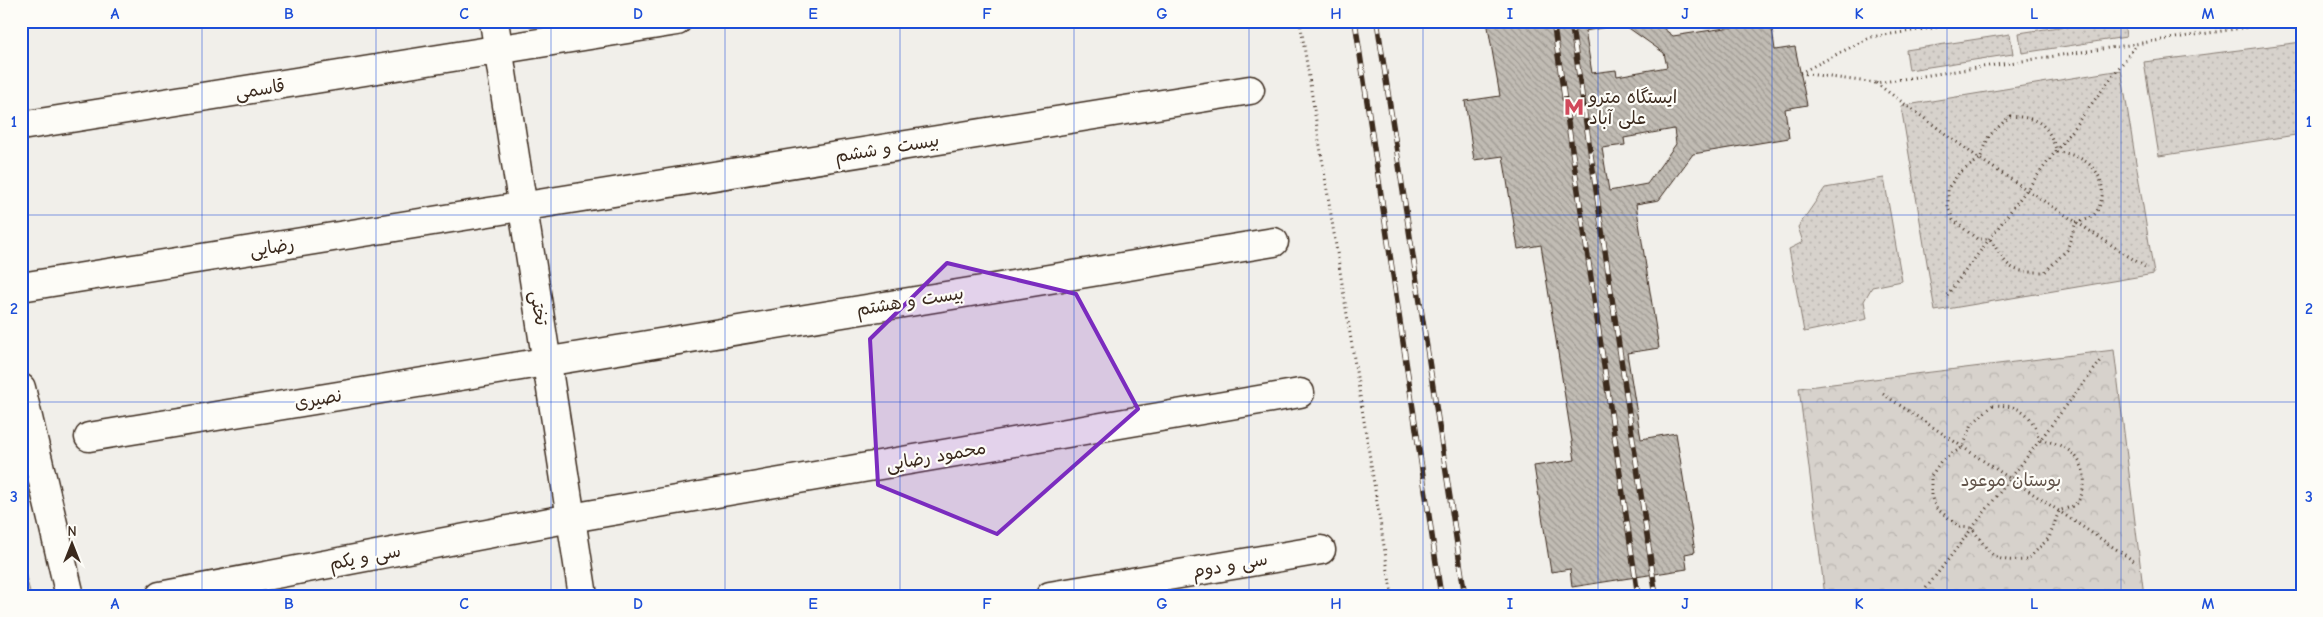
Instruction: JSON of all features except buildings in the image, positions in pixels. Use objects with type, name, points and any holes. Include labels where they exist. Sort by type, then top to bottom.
[{"type":"street","name":"تختی","points":[[494,21],[583,596]]},
{"type":"street","name":"قاسمی","points":[[21,126],[677,21]]},
{"type":"street","name":"بیست و ششم","points":[[523,207],[1250,90]]},
{"type":"street","name":"رضایی","points":[[21,288],[523,207]]},
{"type":"street","name":"بیست و هشتم","points":[[547,360],[1274,242]]},
{"type":"street","name":"نصیری","points":[[89,438],[547,360]]},
{"type":"street","points":[[21,388],[70,596]]},
{"type":"street","name":"محمود رضایی","points":[[571,518],[1300,393]]},
{"type":"street","name":"سی و یکم","points":[[160,596],[571,518]]},
{"type":"street","name":"سی و دوم","points":[[1050,596],[1321,550]]},
{"type":"path","points":[[1300,21],[1392,596]]},
{"type":"path","points":[[1979,21],[1870,38],[1800,73],[1876,83],[2288,21]]},
{"type":"path","points":[[1946,295],[2138,44]]},
{"type":"path","points":[[1876,83],[1980,159],[2145,267]]},
{"type":"path","points":[[1990,239],[1977,239],[1953,220],[1948,207],[1948,188],[1958,173],[1980,159],[1989,136],[2010,116],[2037,120],[2050,130],[2057,152]]},
{"type":"path","points":[[2057,152],[2078,156],[2090,165],[2101,178],[2101,204],[2092,216],[2076,222]]},
{"type":"path","points":[[1990,239],[2003,261],[2013,270],[2026,273],[2045,272],[2067,250],[2076,222]]},
{"type":"path","points":[[1920,596],[2103,358]]},
{"type":"path","points":[[1883,394],[2137,563]]},
{"type":"path","points":[[1972,528],[1960,527],[1946,518],[1936,508],[1931,496],[1931,476],[1941,461],[1963,447],[1972,424],[1993,405],[2020,409],[2032,419],[2040,440]]},
{"type":"path","points":[[1972,528],[1986,549],[1996,558],[2009,561],[2027,560],[2049,538],[2059,511],[2075,505],[2083,492],[2083,466],[2073,454],[2060,444],[2040,440]]},
{"type":"highlighted area","points":[[947,263],[1076,294],[1138,409],[997,534],[878,485],[870,339]]},
{"type":"green space","points":[[2097,21],[2124,21],[2126,37],[2022,53],[2019,33]]},
{"type":"green space","points":[[2010,34],[2013,54],[1909,70],[1906,50]]},
{"type":"green space","points":[[2302,42],[2302,134],[2159,156],[2144,62]]},
{"type":"green space","points":[[2121,70],[2154,274],[1935,311],[1901,106]]},
{"type":"green space","points":[[1884,178],[1902,281],[1872,287],[1864,301],[1867,319],[1804,332],[1789,249],[1803,242],[1798,227],[1825,188]]},
{"type":"green space","name":"بوستان موعود","points":[[2114,350],[2144,596],[1825,596],[1799,388]]},
{"type":"green space","points":[[21,557],[31,596],[21,596]]},
{"type":"railway","points":[[1355,21],[1441,596]]},
{"type":"railway","points":[[1377,21],[1465,596]]},
{"type":"railway","points":[[1553,21],[1638,596]]},
{"type":"railway","points":[[1571,21],[1656,596]]},
{"type":"place","name":"ایستگاه مترو علی آباد","points":[[1574,107]]}]
